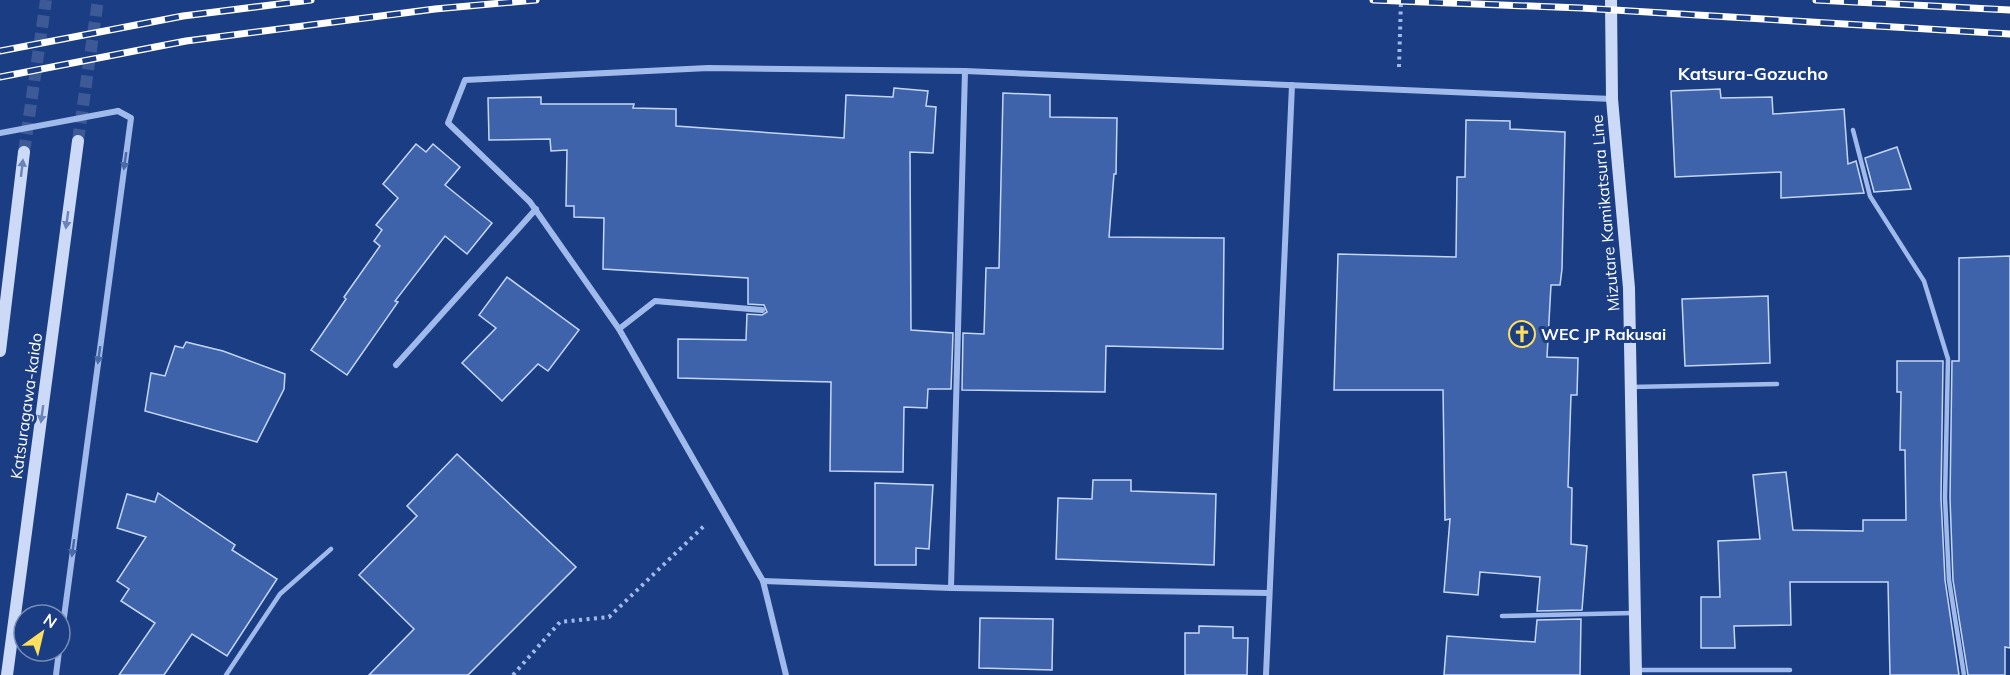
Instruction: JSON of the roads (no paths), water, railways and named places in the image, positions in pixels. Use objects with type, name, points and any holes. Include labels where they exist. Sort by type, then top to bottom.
[{"type":"street","name":"Mizutare Kamikatsura Line","points":[[1611,0],[1612,99],[1629,288],[1636,673]]},
{"type":"street","points":[[786,675],[763,581],[619,329],[536,209],[448,123],[465,80],[708,68],[965,71],[1292,85],[1398,92],[1612,99]]},
{"type":"street","points":[[951,588],[965,71]]},
{"type":"street","points":[[1266,675],[1292,85]]},
{"type":"street","points":[[0,133],[118,111],[131,118],[66,603]]},
{"type":"street","name":"Katsuragawa-kaido","points":[[7,675],[78,141]]},
{"type":"street","name":"Katsuragawa-kaido","points":[[0,351],[24,152]]},
{"type":"street","points":[[396,365],[536,209]]},
{"type":"street","points":[[619,329],[655,301],[762,310]]},
{"type":"street","points":[[763,581],[951,588],[1269,592]]},
{"type":"lane","points":[[1853,130],[1870,196],[1924,281],[1948,359],[1945,498],[1949,580],[1964,675]]},
{"type":"lane","points":[[1631,387],[1777,384]]},
{"type":"lane","points":[[226,675],[280,594],[331,549]]},
{"type":"lane","points":[[1502,616],[1635,613]]},
{"type":"lane","points":[[1636,673],[1790,670]]},
{"type":"tunnel","points":[[24,152],[46,0]]},
{"type":"tunnel","points":[[78,141],[98,0]]},
{"type":"railway","points":[[0,51],[183,16],[311,0]]},
{"type":"railway","points":[[0,77],[186,41],[435,9],[536,0]]},
{"type":"railway","points":[[1373,0],[1581,8],[2010,34]]},
{"type":"railway","points":[[1816,0],[2010,10]]},
{"type":"place","name":"WEC JP Rakusai","points":[[1522,334]]},
{"type":"district","name":"Katsura-Gozucho","points":[[1753,73]]}]
